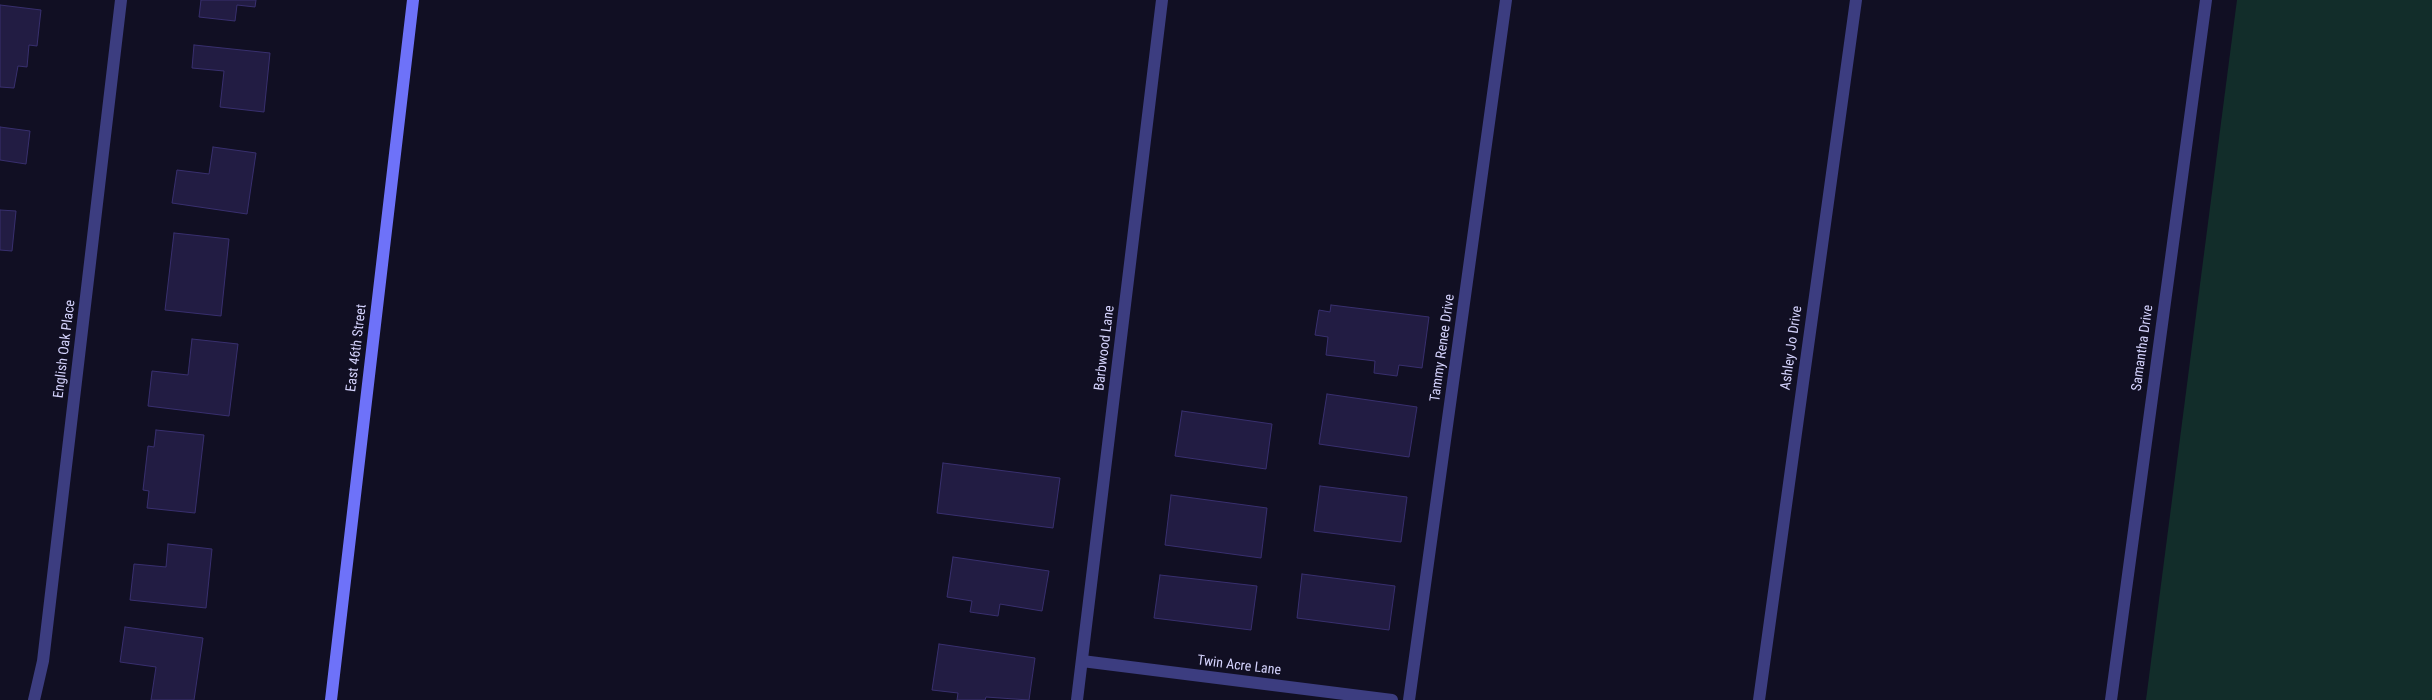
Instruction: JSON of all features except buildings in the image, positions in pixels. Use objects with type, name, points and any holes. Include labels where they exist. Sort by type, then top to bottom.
[{"type":"street","name":"English Oak Place","points":[[34,700],[41,678],[43,662],[121,0]]},
{"type":"street","name":"East 46th Street","points":[[331,700],[413,0]]},
{"type":"street","name":"Barbwood Lane","points":[[1077,700],[1162,0]]},
{"type":"street","name":"Tammy Renee Drive","points":[[1409,700],[1506,0]]},
{"type":"street","name":"Ashley Jo Drive","points":[[1759,700],[1856,0]]},
{"type":"street","name":"Samantha Drive","points":[[2111,700],[2206,0]]},
{"type":"street","name":"Twin Acre Lane","points":[[1082,661],[1392,700]]},
{"type":"green space","points":[[2237,0],[2432,0],[2432,700],[2146,700]]}]
